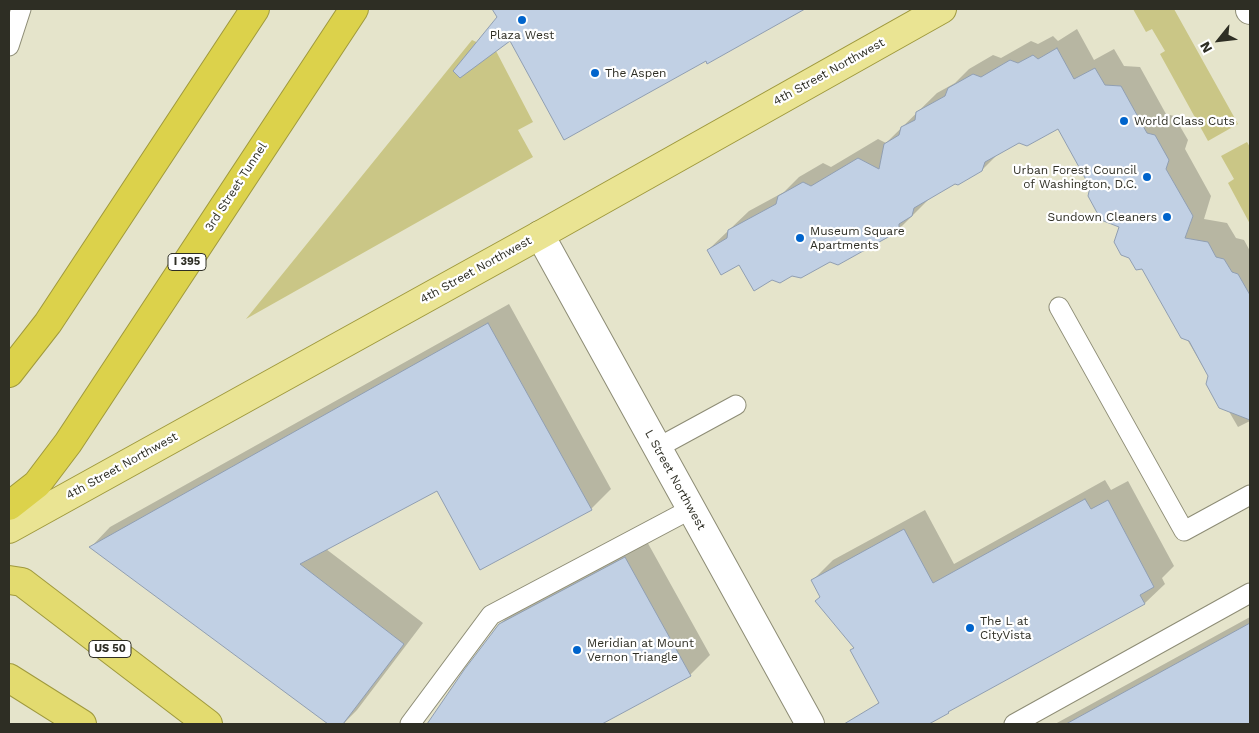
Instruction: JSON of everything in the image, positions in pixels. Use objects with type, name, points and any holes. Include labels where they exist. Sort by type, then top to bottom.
[{"type":"highway","points":[[9,373],[48,323],[256,9]]},
{"type":"highway","name":"3rd Street Tunnel","points":[[9,506],[37,484],[68,443],[354,9]]},
{"type":"highway","name":"US 50","points":[[9,580],[22,582],[208,724]]},
{"type":"highway","points":[[9,678],[82,724]]},
{"type":"main road","name":"4th Street Northwest","points":[[9,529],[540,235],[942,9]]},
{"type":"street","name":"L Street Northwest","points":[[540,235],[810,724]]},
{"type":"lane","points":[[9,46],[20,9]]},
{"type":"lane","points":[[1059,307],[1184,531],[1250,495]]},
{"type":"lane","points":[[657,448],[736,405]]},
{"type":"lane","points":[[410,724],[491,615],[691,509]]},
{"type":"lane","points":[[1014,724],[1250,593]]},
{"type":"shaded area","points":[[1133,9],[1174,9],[1238,124],[1208,141],[1160,54],[1165,51],[1152,29],[1146,32]]},
{"type":"shaded area","points":[[472,40],[496,51],[533,122],[518,130],[533,157],[246,319]]},
{"type":"shaded area","points":[[1247,142],[1250,147],[1250,224],[1228,183],[1234,179],[1221,156]]},
{"type":"building","name":"The Aspen","points":[[492,9],[805,9],[707,64],[706,61],[564,140],[510,41],[460,78],[453,71],[497,17]]},
{"type":"building","name":"Museum Square Apartments","points":[[1057,48],[1074,79],[1095,68],[1105,85],[1121,86],[1147,133],[1155,135],[1169,160],[1166,169],[1193,216],[1185,238],[1208,242],[1216,257],[1224,259],[1232,272],[1238,274],[1250,295],[1250,420],[1219,408],[1206,384],[1208,376],[1189,341],[1181,338],[1142,269],[1136,270],[1129,258],[1121,255],[1114,242],[1119,227],[1101,220],[1088,196],[1090,187],[1058,129],[1027,146],[1019,143],[985,162],[982,171],[914,208],[912,216],[899,224],[899,231],[838,265],[830,262],[801,278],[792,276],[780,283],[772,280],[754,291],[739,265],[721,275],[707,250],[727,238],[728,230],[776,204],[778,196],[803,182],[811,186],[858,158],[879,169],[884,144],[899,135],[901,127],[915,120],[916,112],[945,96],[948,88],[973,74],[981,77],[1010,60],[1018,63],[1033,55],[1038,59]]},
{"type":"building","points":[[488,323],[592,510],[480,570],[437,491],[300,564],[404,644],[343,724],[328,724],[89,547]]},
{"type":"building","name":"The L at CityVista","points":[[1085,499],[1091,509],[1108,500],[1154,587],[1140,595],[1145,604],[929,724],[844,724],[879,703],[850,650],[854,648],[815,601],[820,597],[811,580],[904,529],[933,583]]},
{"type":"building","name":"Meridian at Mount Vernon Triangle","points":[[625,557],[691,676],[602,724],[427,724],[464,670],[499,624]]},
{"type":"building","points":[[1250,623],[1250,724],[1066,724]]},
{"type":"place","name":"Plaza West","points":[[522,20]]},
{"type":"place","name":"The Aspen","points":[[595,73]]},
{"type":"place","name":"World Class Cuts","points":[[1124,121]]},
{"type":"place","name":"Urban Forest Council of Washington, D.C.","points":[[1147,177]]},
{"type":"place","name":"Sundown Cleaners","points":[[1167,217]]},
{"type":"place","name":"Museum Square Apartments","points":[[800,238]]},
{"type":"place","name":"The L at CityVista","points":[[970,628]]},
{"type":"place","name":"Meridian at Mount Vernon Triangle","points":[[577,650]]}]
